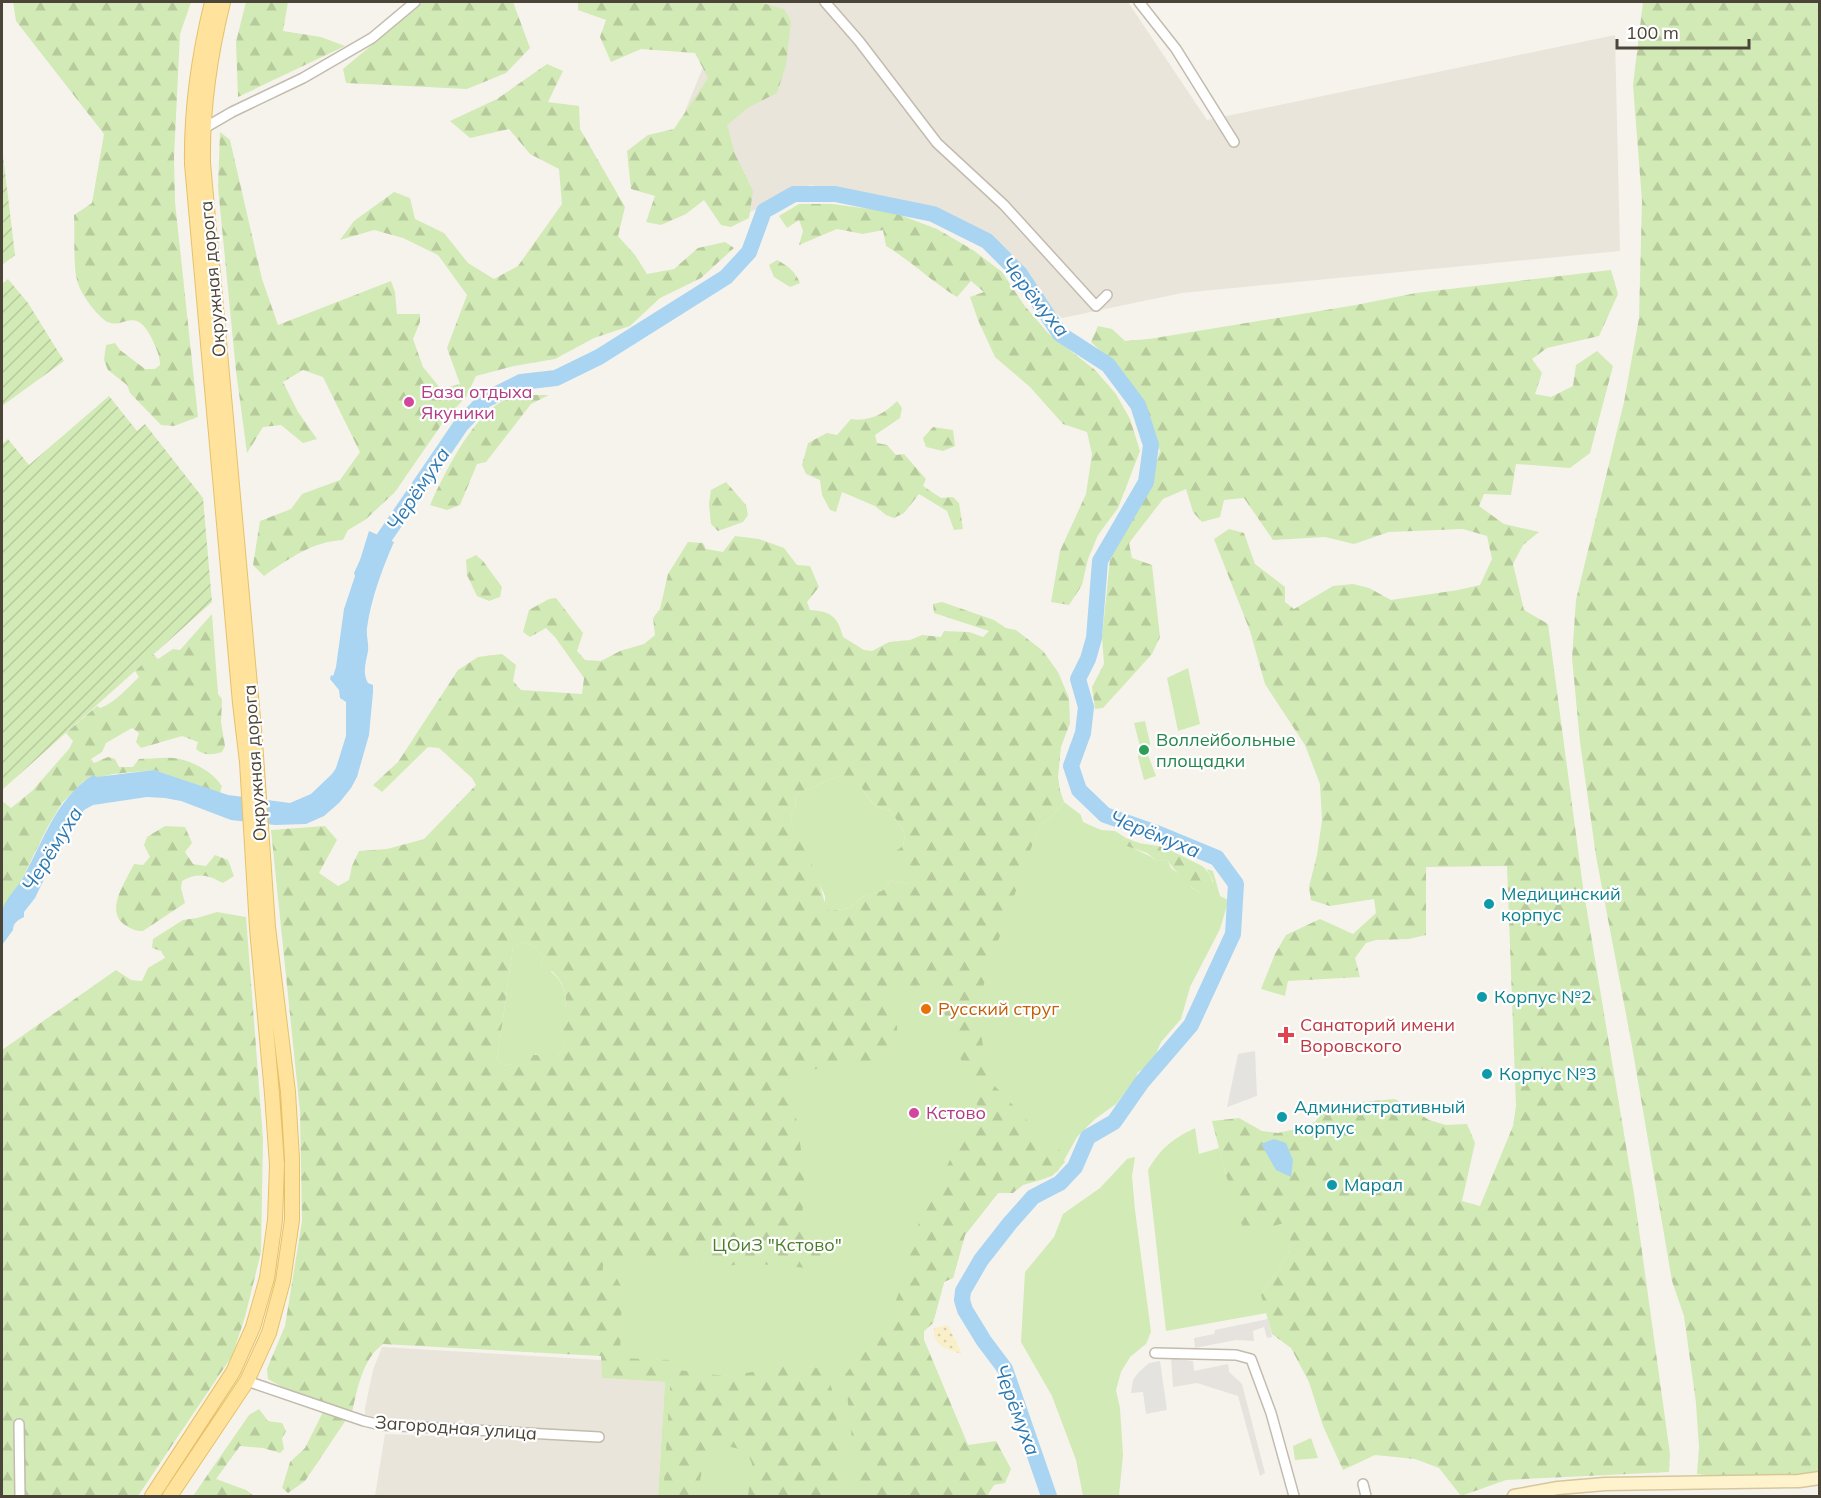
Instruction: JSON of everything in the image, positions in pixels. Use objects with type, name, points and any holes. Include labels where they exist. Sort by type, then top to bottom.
[{"type":"main road","name":"Окружная дорога","points":[[152,1497],[233,1372],[253,1327],[267,1278],[275,1220],[277,1165],[257,928],[258,863],[252,761],[240,704],[194,187],[197,133],[196,82],[212,2]]},
{"type":"main road","name":"Окружная дорога","points":[[197,133],[224,2]]},
{"type":"main road","name":"Окружная дорога","points":[[170,1497],[247,1381],[271,1325],[283,1281],[292,1220],[292,1159],[288,1095],[258,863]]},
{"type":"main road","points":[[1514,1497],[1558,1488],[1605,1484],[1799,1481],[1820,1478]]},
{"type":"street","points":[[197,133],[232,112],[303,78],[372,38],[415,2]]},
{"type":"street","points":[[825,2],[859,41],[937,143],[1004,205],[1096,306],[1107,296]]},
{"type":"street","points":[[1139,2],[1176,49],[1234,142]]},
{"type":"street","points":[[1155,1353],[1236,1355],[1251,1359],[1278,1434],[1294,1497]]},
{"type":"street","name":"Загородная улица","points":[[247,1381],[381,1425],[599,1437]]},
{"type":"street","points":[[19,1424],[20,1497]]},
{"type":"street","points":[[1363,1484],[1366,1497]]},
{"type":"shaded area","points":[[730,2],[1128,2],[1207,120],[1615,35],[1620,251],[1182,293],[1062,318],[985,248],[914,208],[810,185],[730,221],[685,111]]},
{"type":"shaded area","points":[[1255,1051],[1257,1096],[1227,1107],[1238,1054]]},
{"type":"shaded area","points":[[1268,1319],[1272,1337],[1267,1338],[1264,1327],[1253,1331],[1254,1341],[1236,1340],[1195,1348],[1194,1338],[1214,1334],[1215,1330]]},
{"type":"shaded area","points":[[382,1347],[602,1360],[602,1378],[665,1382],[658,1496],[375,1496],[385,1434],[599,1442],[600,1433],[464,1426],[464,1420],[459,1420],[455,1425],[383,1422],[369,1419],[365,1414],[365,1408],[373,1370]]},
{"type":"shaded area","points":[[1171,1358],[1193,1361],[1194,1371],[1228,1364],[1229,1372],[1242,1384],[1265,1473],[1260,1476],[1238,1396],[1197,1383],[1173,1387]]},
{"type":"shaded area","points":[[1160,1361],[1167,1410],[1146,1414],[1143,1392],[1131,1393],[1133,1380],[1149,1363]]},
{"type":"green space","points":[[13,2],[191,2],[180,34],[174,157],[175,202],[198,417],[174,426],[161,425],[130,393],[127,385],[108,370],[104,360],[106,345],[115,343],[120,350],[145,369],[155,369],[160,365],[158,352],[145,328],[133,320],[116,324],[103,319],[87,301],[77,280],[74,215],[92,203],[104,134],[16,21]]},
{"type":"green space","points":[[246,2],[288,2],[283,31],[321,37],[345,46],[238,97],[236,42]]},
{"type":"green space","points":[[423,2],[513,2],[530,48],[506,73],[467,89],[346,83],[343,69]]},
{"type":"green space","points":[[578,2],[758,2],[784,9],[791,21],[786,65],[777,93],[749,107],[727,125],[735,154],[753,191],[749,218],[731,227],[721,225],[704,200],[686,214],[661,225],[646,222],[655,196],[631,189],[627,151],[648,135],[674,129],[708,78],[695,53],[641,49],[611,62],[600,37],[606,20],[578,10]]},
{"type":"green space","points":[[1643,2],[1819,2],[1820,1471],[1774,1478],[1697,1474],[1699,1447],[1696,1403],[1684,1316],[1672,1281],[1632,1046],[1596,856],[1580,742],[1572,658],[1576,600],[1624,402],[1639,318],[1642,201],[1633,85]]},
{"type":"green space","points":[[547,64],[563,71],[548,102],[579,106],[580,129],[625,207],[618,236],[635,255],[647,274],[674,269],[698,248],[725,242],[734,248],[701,278],[660,298],[630,326],[594,338],[555,359],[476,376],[466,397],[446,418],[395,492],[365,520],[348,530],[343,540],[312,547],[264,576],[253,565],[260,521],[291,509],[302,494],[340,480],[360,452],[323,377],[303,370],[283,382],[298,412],[317,439],[303,443],[281,425],[263,427],[247,453],[236,371],[218,187],[220,132],[230,140],[262,279],[278,325],[391,281],[395,292],[397,314],[420,314],[420,322],[413,339],[423,367],[441,389],[460,384],[447,348],[467,295],[438,255],[403,238],[374,230],[340,240],[354,221],[394,192],[410,198],[415,219],[444,233],[468,263],[494,279],[518,266],[562,204],[559,169],[530,154],[509,129],[470,138],[450,121],[497,99]]},
{"type":"green space","points":[[2,147],[15,255],[2,265]]},
{"type":"green space","points":[[799,204],[832,204],[892,212],[937,229],[973,250],[1002,272],[1024,305],[1048,333],[1095,370],[1116,394],[1130,419],[1140,451],[1118,508],[1098,535],[1088,559],[1082,585],[1069,605],[1051,602],[1060,551],[1086,494],[1092,454],[1087,432],[1063,424],[1030,387],[995,357],[970,297],[984,292],[971,281],[957,297],[886,246],[883,230],[863,234],[837,229],[799,245],[803,231],[799,220],[787,228],[779,216]]},
{"type":"green space","points":[[777,260],[791,269],[800,283],[790,287],[774,277],[769,265]]},
{"type":"green space","points":[[1611,270],[1618,294],[1599,336],[1547,348],[1532,359],[1542,373],[1535,394],[1551,397],[1573,386],[1576,365],[1597,351],[1613,366],[1590,453],[1570,468],[1516,464],[1511,495],[1484,494],[1479,506],[1504,524],[1539,532],[1523,545],[1513,564],[1524,610],[1548,624],[1583,887],[1634,1194],[1670,1454],[1669,1472],[1506,1480],[1461,1496],[1439,1468],[1415,1459],[1375,1455],[1343,1470],[1323,1426],[1309,1382],[1291,1348],[1272,1334],[1261,1295],[1288,1255],[1293,1220],[1245,1235],[1212,1121],[1239,1118],[1262,1131],[1278,1133],[1315,1122],[1328,1105],[1395,1099],[1429,1120],[1446,1125],[1467,1124],[1475,1143],[1462,1201],[1480,1206],[1513,1126],[1516,1106],[1507,866],[1426,867],[1426,935],[1366,943],[1355,958],[1360,977],[1288,981],[1285,996],[1261,989],[1275,954],[1286,935],[1320,919],[1353,934],[1376,913],[1374,899],[1330,906],[1311,900],[1309,887],[1322,820],[1320,784],[1305,745],[1265,684],[1250,631],[1214,539],[1229,529],[1244,533],[1255,564],[1285,587],[1285,602],[1294,609],[1333,586],[1353,584],[1369,588],[1391,600],[1480,585],[1492,559],[1487,536],[1463,529],[1389,532],[1354,544],[1325,537],[1273,540],[1244,498],[1224,500],[1220,517],[1202,522],[1193,512],[1186,489],[1163,499],[1129,543],[1132,558],[1152,565],[1160,637],[1152,654],[1103,708],[1095,709],[1092,687],[1104,664],[1102,637],[1110,559],[1116,542],[1148,489],[1160,451],[1151,424],[1126,381],[1107,357],[1091,342],[1098,326],[1112,329],[1125,341],[1149,339],[1416,293]]},
{"type":"green space","points":[[8,279],[28,303],[64,361],[2,406],[2,284]]},
{"type":"green space","points":[[527,395],[549,395],[531,404],[486,462],[477,464],[460,505],[447,510],[430,505],[451,463],[479,421],[501,402]]},
{"type":"green space","points":[[109,396],[137,431],[145,424],[203,498],[212,602],[2,790],[2,444],[8,439],[29,465]]},
{"type":"green space","points":[[897,401],[902,408],[900,418],[875,435],[877,443],[887,445],[896,455],[904,454],[926,479],[923,486],[941,498],[953,497],[959,503],[963,529],[954,530],[947,511],[919,494],[904,513],[894,518],[875,506],[842,492],[836,512],[830,510],[822,495],[820,480],[806,474],[802,465],[808,443],[827,433],[837,435],[851,419],[876,416]]},
{"type":"green space","points":[[933,427],[953,430],[955,446],[943,451],[926,447],[923,438]]},
{"type":"green space","points":[[726,482],[746,505],[748,515],[743,522],[718,531],[711,524],[709,504],[711,490]]},
{"type":"green space","points":[[735,536],[759,539],[784,548],[797,565],[810,566],[819,587],[807,602],[810,610],[832,616],[839,624],[843,637],[864,650],[872,651],[889,642],[910,640],[922,635],[941,637],[944,631],[969,632],[983,637],[989,631],[934,613],[933,604],[942,602],[994,620],[1006,628],[1016,630],[1043,651],[1058,672],[1069,698],[1070,723],[1061,747],[1058,777],[1064,802],[1051,817],[1039,826],[985,978],[981,1005],[981,1032],[990,1081],[1043,1137],[1061,1151],[1065,1162],[1052,1176],[1023,1184],[1013,1193],[998,1193],[965,1235],[953,1278],[944,1282],[933,1323],[924,1331],[924,1340],[968,1445],[996,1441],[1011,1469],[1005,1483],[994,1485],[987,1496],[858,1496],[845,1375],[891,1313],[918,1225],[977,1105],[945,1015],[942,993],[894,987],[890,993],[891,1021],[897,1026],[898,1051],[890,1062],[796,1071],[791,1076],[803,1165],[803,1216],[820,1253],[817,1266],[808,1268],[746,1263],[727,1266],[690,1259],[603,1261],[603,1271],[616,1277],[622,1288],[620,1358],[669,1360],[668,1379],[602,1375],[601,1356],[383,1344],[376,1350],[366,1366],[352,1412],[282,1387],[268,1379],[267,1369],[285,1326],[302,1221],[300,1112],[271,830],[325,826],[337,840],[319,873],[338,886],[349,880],[359,851],[387,849],[424,839],[476,785],[472,778],[439,748],[428,747],[382,792],[373,785],[398,762],[458,670],[478,657],[502,654],[516,665],[513,681],[521,690],[582,694],[584,678],[555,637],[546,628],[530,637],[523,632],[529,610],[549,599],[556,598],[583,633],[577,651],[585,660],[601,661],[620,651],[644,644],[655,635],[653,618],[660,609],[668,574],[688,542],[703,543],[706,549],[723,552]],"holes":[[[838,776],[854,778],[873,803],[891,811],[905,834],[903,846],[896,851],[908,864],[916,868],[916,875],[908,884],[892,880],[882,891],[862,897],[850,908],[829,911],[815,872],[791,821],[796,807],[795,795]],[[523,942],[537,948],[543,956],[541,964],[544,971],[552,971],[565,992],[562,1031],[564,1048],[558,1056],[516,1052],[511,1064],[505,1066],[497,1061],[513,947]]]},
{"type":"green space","points":[[476,555],[502,587],[500,597],[489,601],[477,596],[467,575],[466,560]]},
{"type":"green space","points":[[212,614],[218,694],[222,699],[221,722],[225,746],[222,752],[202,753],[196,749],[198,742],[182,736],[141,748],[136,742],[139,733],[132,728],[106,743],[102,752],[91,759],[94,763],[108,757],[115,759],[119,767],[133,767],[139,759],[180,759],[200,767],[213,776],[222,786],[220,793],[154,770],[113,774],[84,781],[62,803],[21,881],[2,910],[2,801],[11,808],[32,791],[69,749],[73,741],[66,733],[97,706],[100,708],[106,705],[121,694],[139,677],[135,671],[153,654],[158,659],[173,649],[180,650]]},
{"type":"green space","points":[[1188,668],[1200,724],[1178,731],[1167,678]]},
{"type":"green space","name":"Воллейбольные площадки","points":[[1145,721],[1150,743],[1148,755],[1156,776],[1144,780],[1138,757],[1140,746],[1134,723]]},
{"type":"green space","points":[[838,776],[854,777],[872,803],[891,811],[905,834],[903,846],[916,868],[916,876],[908,884],[892,880],[882,891],[862,897],[850,908],[829,911],[825,905],[825,896],[791,821],[796,807],[795,795]]},
{"type":"green space","name":"ЦОиЗ \"Кстово\"","points":[[1064,802],[1081,815],[1083,822],[1101,830],[1115,831],[1126,838],[1123,840],[1131,847],[1157,861],[1167,859],[1171,868],[1199,892],[1209,890],[1213,881],[1207,869],[1213,871],[1220,896],[1228,902],[1220,929],[1190,987],[1181,1019],[1161,1042],[1151,1065],[1138,1072],[1134,1081],[1116,1104],[1095,1119],[1077,1137],[1058,1171],[1044,1179],[1023,1185],[1013,1193],[998,1193],[965,1235],[953,1278],[944,1282],[933,1323],[924,1331],[924,1340],[989,1496],[658,1496],[665,1382],[602,1378],[602,1353],[581,1234],[640,1144],[1009,908],[1039,826],[1051,817]]},
{"type":"green space","points":[[165,826],[185,827],[192,843],[185,852],[193,864],[206,866],[215,855],[228,860],[234,876],[223,883],[203,876],[193,876],[182,881],[181,888],[185,903],[143,931],[136,930],[119,919],[116,912],[119,896],[134,864],[143,865],[150,857],[144,845],[147,837]]},
{"type":"green space","points":[[1126,838],[1139,843],[1164,847],[1202,866],[1211,878],[1212,886],[1206,891],[1197,891],[1182,878],[1167,859],[1157,861],[1147,853],[1124,845],[1123,840]]},
{"type":"green space","points":[[217,912],[246,917],[263,1139],[261,1252],[245,1317],[232,1356],[138,1496],[2,1496],[2,1050],[116,970],[131,980],[142,981],[148,968],[165,958],[161,951],[152,948],[153,939],[183,920]]},
{"type":"green space","points":[[523,942],[537,948],[543,956],[541,964],[554,974],[565,992],[564,1048],[558,1056],[544,1058],[535,1054],[505,1066],[497,1061],[513,947]]},
{"type":"green space","points":[[1195,1128],[1199,1154],[1219,1148],[1226,1175],[1294,1220],[1288,1255],[1261,1295],[1267,1313],[1166,1331],[1148,1170],[1168,1145]]},
{"type":"green space","points":[[1135,1157],[1132,1176],[1135,1210],[1151,1332],[1146,1344],[1130,1357],[1121,1372],[1116,1390],[1120,1408],[1123,1455],[1119,1496],[1083,1496],[1076,1460],[1052,1396],[1021,1342],[1025,1272],[1054,1237],[1063,1214],[1100,1188],[1127,1159]]},
{"type":"green space","points":[[769,1364],[812,1366],[819,1369],[824,1380],[830,1384],[834,1395],[844,1496],[748,1496],[752,1464],[747,1451],[715,1443],[706,1450],[697,1496],[663,1496],[671,1373],[674,1370],[740,1378],[745,1373],[760,1371]]},
{"type":"green space","points":[[259,1409],[268,1421],[282,1423],[286,1431],[282,1439],[284,1449],[280,1453],[263,1448],[240,1446],[216,1479],[246,1490],[254,1496],[193,1496],[249,1415]]},
{"type":"green space","points":[[323,1412],[346,1420],[305,1481],[288,1493],[282,1488],[290,1462],[305,1448]]},
{"type":"green space","points":[[1311,1438],[1318,1458],[1295,1460],[1293,1446]]},
{"type":"sand","points":[[948,1325],[962,1354],[946,1349],[936,1339],[934,1328]]},
{"type":"water","name":"Черёмуха","points":[[369,531],[394,542],[371,606],[367,628],[368,648],[365,675],[368,683],[373,685],[369,735],[357,777],[339,803],[324,816],[306,824],[275,825],[231,820],[181,801],[165,798],[147,797],[93,805],[84,810],[78,821],[69,829],[51,860],[35,898],[24,912],[24,917],[15,924],[2,945],[2,916],[5,904],[21,881],[59,810],[68,797],[93,775],[97,777],[154,770],[228,795],[290,803],[311,794],[332,774],[346,736],[346,702],[340,698],[339,690],[330,679],[336,667],[344,609]]},
{"type":"water","points":[[1274,1139],[1286,1143],[1293,1160],[1291,1177],[1276,1170],[1261,1144]]},
{"type":"waterway","name":"Черёмуха","points":[[374,558],[384,538],[461,425],[485,400],[521,382],[556,378],[599,357],[726,277],[749,252],[764,211],[794,194],[835,194],[933,214],[987,241],[1020,274],[1060,334],[1108,365],[1138,405],[1151,445],[1146,482],[1100,561],[1094,638],[1088,659],[1078,679],[1086,707],[1083,733],[1071,766],[1079,790],[1105,815],[1217,858],[1236,884],[1233,934],[1191,1025],[1142,1082],[1114,1122],[1088,1137],[1075,1167],[1060,1183],[1033,1197],[1010,1223],[981,1260],[963,1291],[962,1300],[965,1310],[1005,1369],[1049,1496]]},
{"type":"place","name":"База отдыха Якуники","points":[[409,402]]},
{"type":"place","name":"Воллейбольные площадки","points":[[1144,750]]},
{"type":"place","name":"Медицинский корпус","points":[[1489,904]]},
{"type":"place","name":"Корпус №2","points":[[1482,997]]},
{"type":"place","name":"Русский струг","points":[[926,1009]]},
{"type":"place","name":"Санаторий имени Воровского","points":[[1286,1035]]},
{"type":"place","name":"Корпус №3","points":[[1487,1074]]},
{"type":"place","name":"Кстово","points":[[914,1113]]},
{"type":"place","name":"Административный корпус","points":[[1282,1117]]},
{"type":"place","name":"Марал","points":[[1332,1185]]}]
